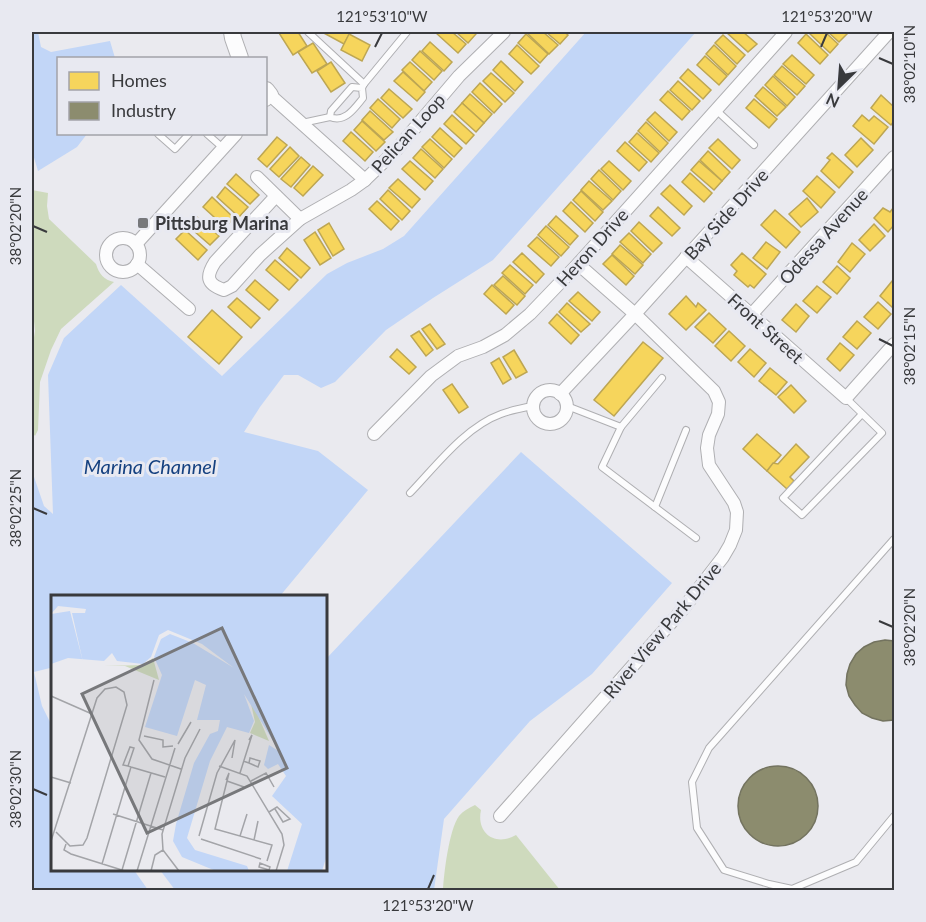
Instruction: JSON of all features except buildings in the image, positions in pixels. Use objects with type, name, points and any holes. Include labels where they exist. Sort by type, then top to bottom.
[{"type":"street","points":[[232,32],[240,57]]},
{"type":"street","name":"Pelican Loop","points":[[276,196],[215,262],[209,278],[212,284],[224,290],[232,286],[260,255],[300,219],[364,180],[397,149],[459,76],[504,32]]},
{"type":"street","name":"Heron Drive","points":[[374,434],[430,376],[458,356],[505,335],[531,314],[786,32]]},
{"type":"street","name":"Bay Side Drive","points":[[560,394],[892,32]]},
{"type":"street","points":[[267,95],[302,123],[364,180]]},
{"type":"street","points":[[136,244],[235,135]]},
{"type":"street","name":"Odessa Avenue","points":[[751,315],[894,157]]},
{"type":"street","points":[[256,177],[300,219]]},
{"type":"street","points":[[124,238],[136,244],[140,256],[137,264],[130,271],[119,272],[110,267],[106,257],[112,242],[124,238]]},
{"type":"street","name":"Front Street","points":[[686,257],[846,398]]},
{"type":"street","points":[[137,264],[189,309]]},
{"type":"street","name":"River View Park Drive","points":[[500,816],[683,609],[723,557],[736,530],[737,512],[734,503],[709,465],[707,448],[718,414],[719,402],[714,391],[635,314],[578,264]]},
{"type":"street","points":[[846,398],[894,344]]},
{"type":"street","points":[[550,391],[560,394],[567,406],[566,413],[561,420],[547,424],[537,417],[533,406],[537,397],[543,392],[550,391]]},
{"type":"lane","points":[[308,32],[363,86]]},
{"type":"lane","points":[[302,123],[330,117],[336,120],[343,119],[363,98],[363,86],[407,32]]},
{"type":"lane","points":[[330,117],[331,111],[352,87],[363,86]]},
{"type":"lane","points":[[715,110],[754,145]]},
{"type":"lane","points":[[159,135],[175,149],[188,135]]},
{"type":"lane","points":[[208,135],[223,148]]},
{"type":"lane","points":[[662,378],[621,427],[602,467],[696,538]]},
{"type":"lane","points":[[846,398],[882,433],[802,515],[783,498],[862,414]]},
{"type":"lane","points":[[410,493],[464,436],[500,414],[533,406]]},
{"type":"lane","points":[[567,406],[621,427]]},
{"type":"lane","points":[[655,507],[686,430]]},
{"type":"lane","points":[[894,539],[709,748],[692,782],[697,828],[724,870],[769,885],[792,888],[856,862],[894,816]]},
{"type":"green space","points":[[32,190],[48,193],[49,219],[96,264],[102,276],[114,282],[61,329],[40,382],[38,430],[35,436],[32,432],[32,350],[35,331]]},
{"type":"green space","points":[[475,805],[481,810],[481,825],[489,836],[501,839],[516,835],[560,890],[443,890],[455,823],[462,813]]},
{"type":"water","points":[[32,32],[38,32],[41,47],[51,52],[110,41],[115,57],[57,57],[57,135],[86,135],[77,147],[38,171],[32,151]]},
{"type":"water","name":"Marina Channel","points":[[586,32],[696,32],[493,260],[386,330],[335,382],[321,388],[298,375],[284,375],[260,407],[244,432],[318,451],[368,490],[281,595],[51,595],[51,673],[50,668],[34,672],[42,706],[51,724],[51,871],[135,871],[148,890],[32,890],[32,471],[44,506],[53,514],[48,375],[64,338],[121,285],[222,376],[327,274],[347,263],[383,249],[404,236]]},
{"type":"water","points":[[521,452],[672,583],[592,674],[530,721],[444,819],[434,890],[175,890],[161,871],[327,871],[327,658]]},
{"type":"place","name":"Pittsburg Marina","points":[[143,223]]}]
